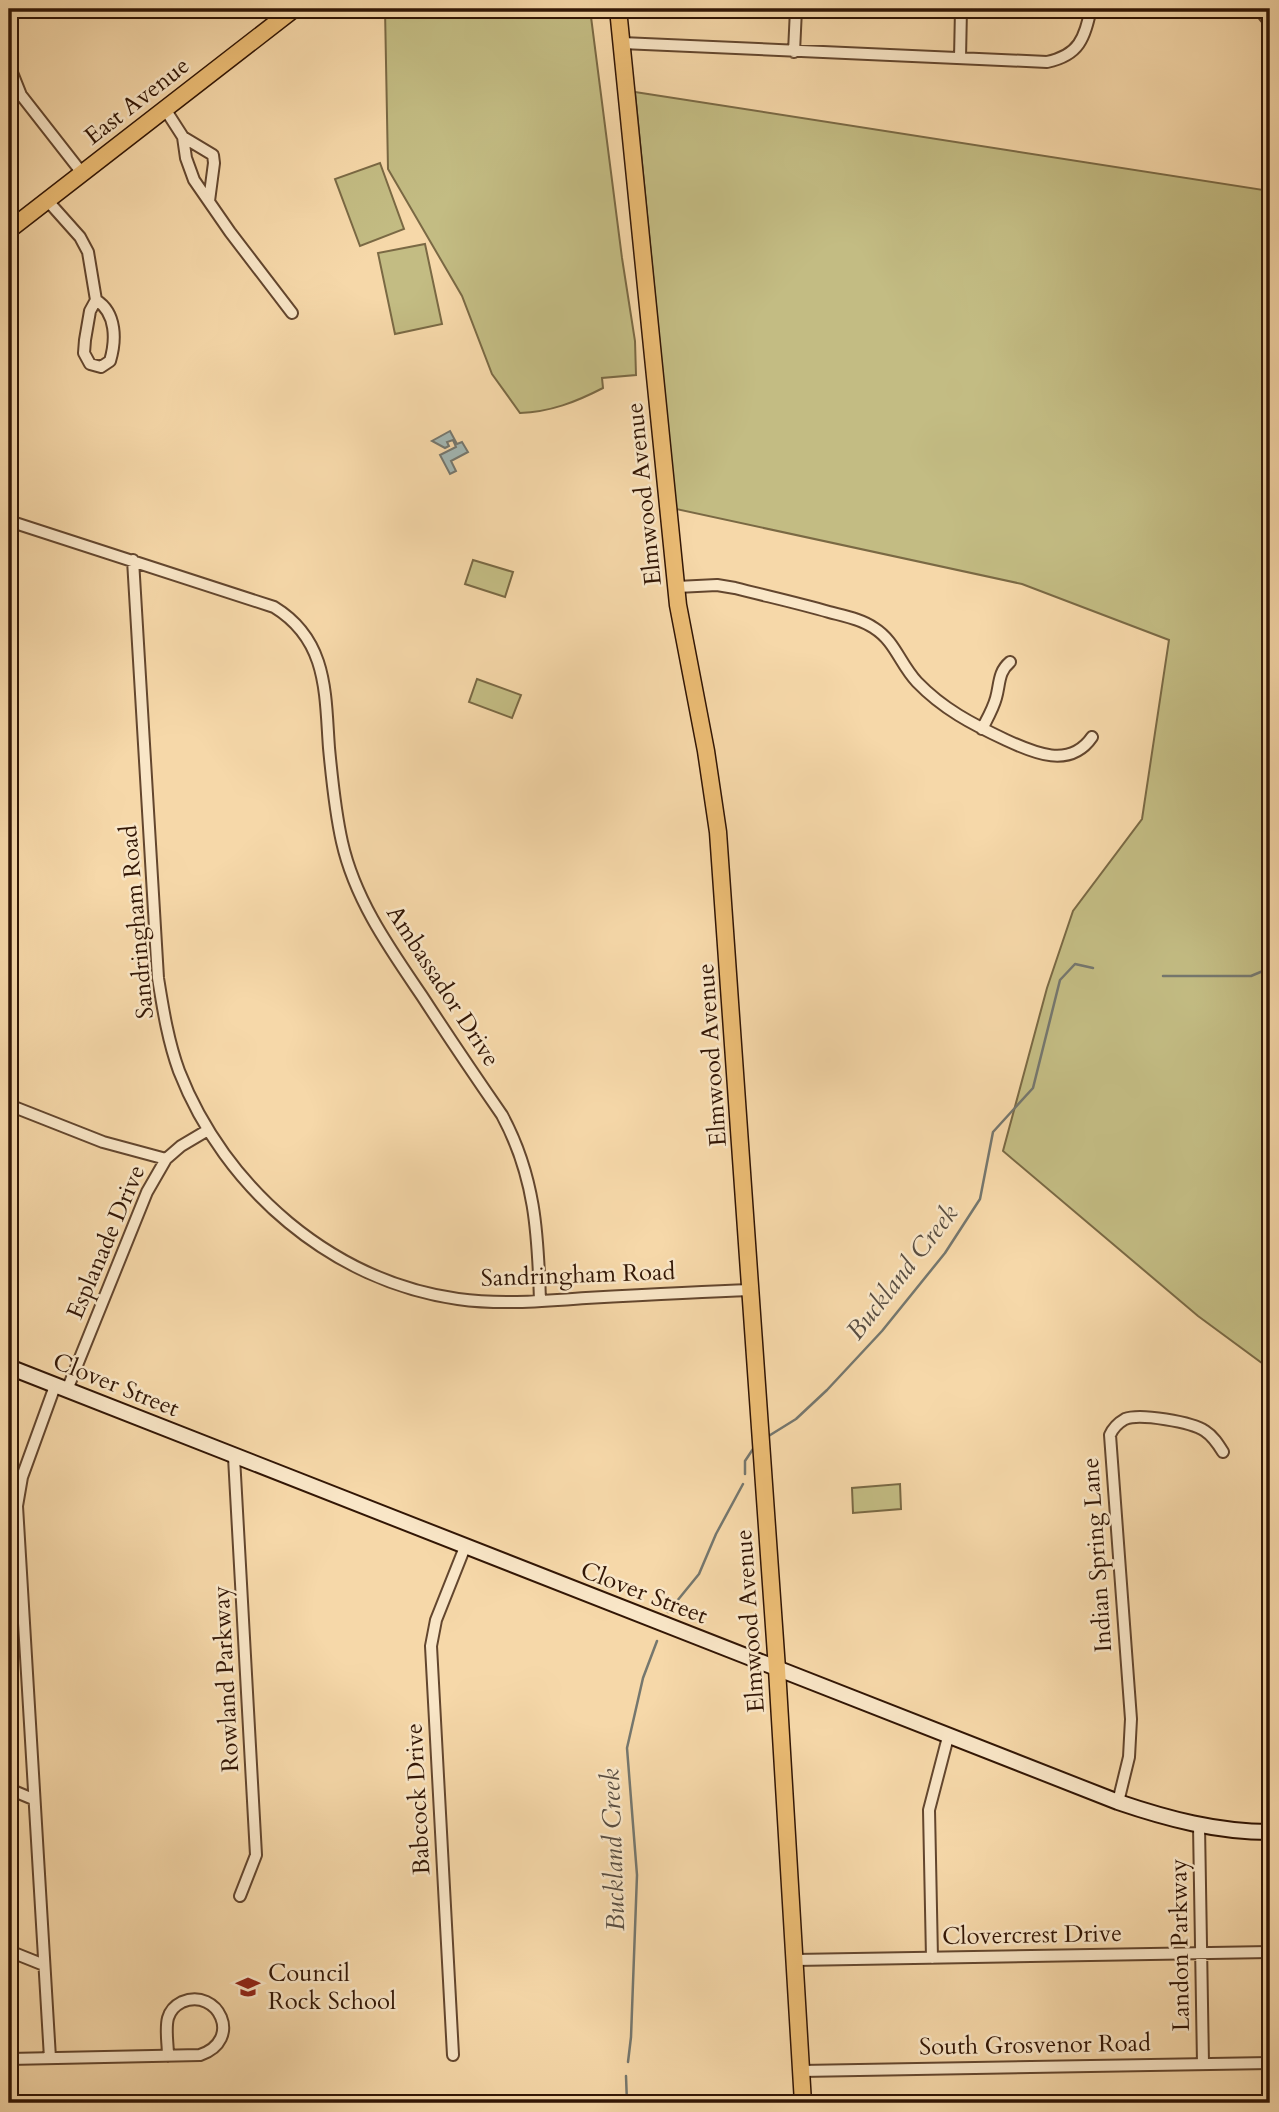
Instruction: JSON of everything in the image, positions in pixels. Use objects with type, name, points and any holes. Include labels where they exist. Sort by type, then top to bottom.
[{"type":"main road","name":"East Avenue","points":[[9,230],[293,9]]},
{"type":"main road","name":"Elmwood Avenue","points":[[618,9],[681,624],[709,763],[718,832],[777,1669],[803,2103]]},
{"type":"main road","name":"Clover Street","points":[[9,1367],[1118,1802],[1199,1826],[1270,1832]]},
{"type":"street","points":[[794,52],[796,9]]},
{"type":"street","points":[[960,58],[961,9]]},
{"type":"street","points":[[622,43],[1038,62],[1064,57],[1072,52],[1083,38],[1091,9]]},
{"type":"street","points":[[1259,9],[1270,23]]},
{"type":"street","points":[[9,65],[20,95],[82,173]]},
{"type":"street","points":[[164,109],[183,137],[189,169],[209,201],[292,313]]},
{"type":"street","points":[[183,137],[213,155],[209,201]]},
{"type":"street","points":[[47,200],[85,244],[96,300],[90,311],[84,353],[90,364],[101,367],[110,361],[115,334],[102,304],[96,300]]},
{"type":"street","name":"Ambassador Drive","points":[[9,521],[274,607],[293,621],[320,665],[326,688],[335,811],[348,863],[379,932],[511,1132],[528,1178],[536,1222],[540,1301]]},
{"type":"street","name":"Sandringham Road","points":[[133,560],[158,978],[167,1030],[179,1070],[208,1130],[229,1162],[269,1206],[311,1240],[352,1265],[388,1281],[442,1296],[540,1301],[751,1290]]},
{"type":"street","points":[[677,587],[717,584],[844,616],[872,626],[895,647],[914,678],[955,715],[1033,752],[1049,756],[1075,751],[1087,744],[1092,737]]},
{"type":"street","points":[[982,729],[996,699],[999,676],[1010,662]]},
{"type":"street","points":[[9,1105],[103,1142],[166,1159]]},
{"type":"street","name":"Esplanade Drive","points":[[50,2058],[19,1626],[17,1506],[22,1477],[147,1192],[166,1159],[181,1146],[208,1130]]},
{"type":"street","name":"Indian Spring Lane","points":[[1118,1802],[1129,1758],[1131,1727],[1110,1435],[1122,1420],[1147,1417],[1199,1427],[1211,1435],[1223,1452]]},
{"type":"street","name":"Rowland Parkway","points":[[234,1457],[256,1854],[240,1896]]},
{"type":"street","name":"Babcock Drive","points":[[453,2055],[431,1646],[436,1620],[465,1547]]},
{"type":"street","points":[[932,1958],[929,1810],[948,1737]]},
{"type":"street","points":[[9,1789],[33,1799]]},
{"type":"street","name":"Landon Parkway","points":[[1199,1826],[1203,2063]]},
{"type":"street","points":[[9,1951],[44,1965]]},
{"type":"street","name":"Clovercrest Drive","points":[[795,1960],[1270,1952]]},
{"type":"street","points":[[9,2059],[168,2056],[200,2055],[218,2046],[223,2035],[223,2022],[217,2010],[204,2001],[191,1998],[177,2005],[168,2017],[168,2056]]},
{"type":"street","name":"South Grosvenor Road","points":[[801,2071],[1270,2063]]},
{"type":"shaded area","points":[[385,9],[590,9],[635,341],[636,375],[602,378],[603,388],[583,398],[552,408],[520,413],[492,374],[462,296],[388,169]]},
{"type":"shaded area","points":[[635,92],[1270,191],[1270,1369],[1198,1316],[1003,1151],[1047,988],[1073,911],[1142,819],[1169,640],[1022,584],[676,509]]},
{"type":"shaded area","points":[[380,163],[404,229],[360,246],[335,179]]},
{"type":"shaded area","points":[[425,244],[442,324],[395,334],[378,253]]},
{"type":"shaded area","points":[[450,431],[457,444],[462,442],[468,452],[451,461],[456,471],[450,474],[440,455],[456,447],[453,440],[447,442],[449,446],[445,448],[432,441]]},
{"type":"shaded area","points":[[473,560],[513,572],[505,597],[465,584]]},
{"type":"shaded area","points":[[477,679],[521,695],[512,718],[469,702]]},
{"type":"shaded area","points":[[900,1484],[901,1509],[853,1513],[852,1488]]},
{"type":"waterway","name":"Buckland Creek","points":[[767,1437],[796,1419],[827,1390],[882,1331],[945,1253],[980,1199],[993,1132],[1033,1088],[1060,980],[1075,964],[1093,968]]},
{"type":"waterway","name":"Buckland Creek","points":[[1163,976],[1251,976],[1270,968]]},
{"type":"waterway","name":"Buckland Creek","points":[[745,1474],[745,1461],[753,1449]]},
{"type":"waterway","name":"Buckland Creek","points":[[668,1612],[699,1574],[716,1534],[743,1484]]},
{"type":"waterway","name":"Buckland Creek","points":[[628,2062],[637,1875],[627,1748],[643,1678],[657,1641]]},
{"type":"waterway","name":"Buckland Creek","points":[[626,2076],[627,2103]]},
{"type":"place","name":"Council Rock School","points":[[248,1987]]}]
